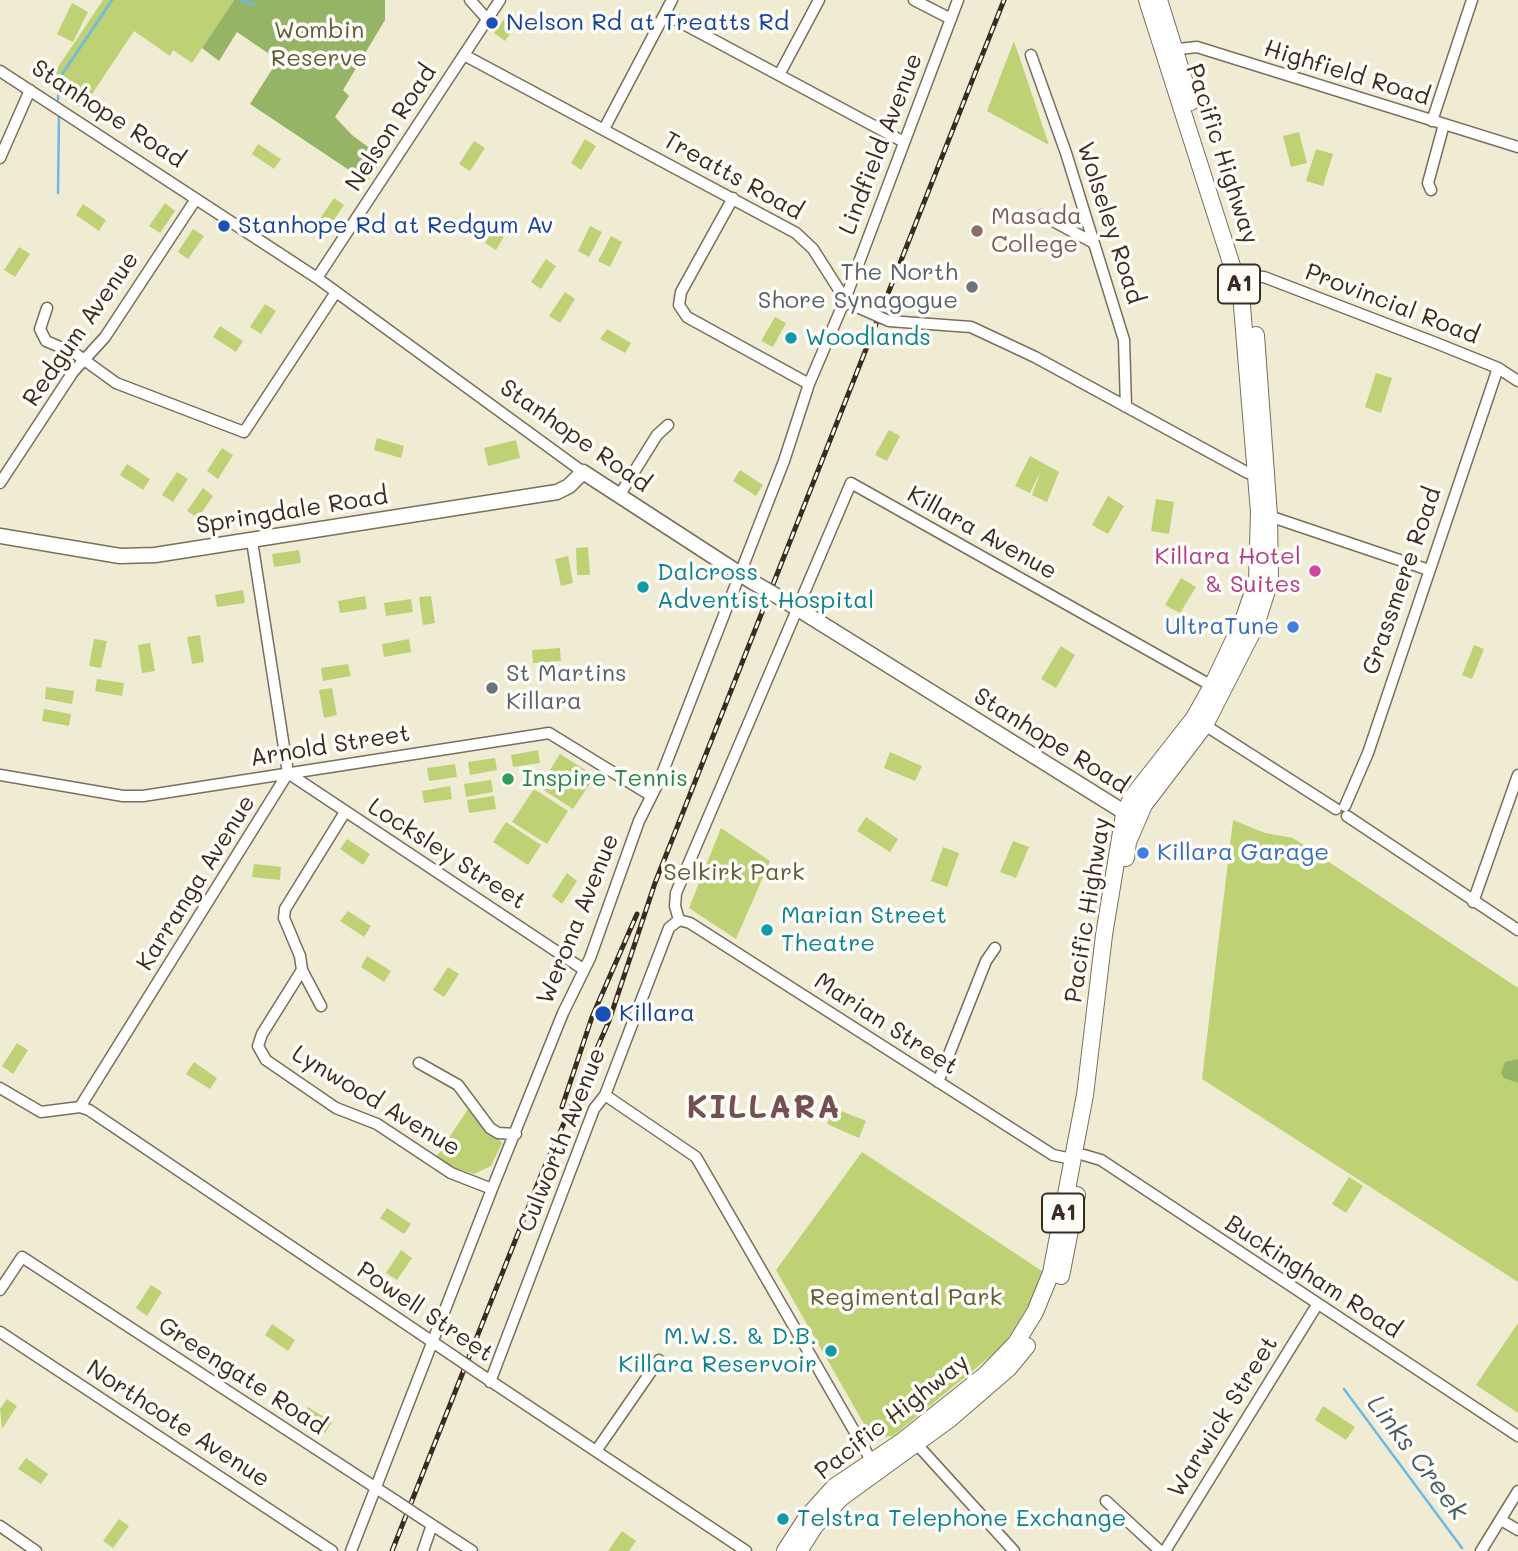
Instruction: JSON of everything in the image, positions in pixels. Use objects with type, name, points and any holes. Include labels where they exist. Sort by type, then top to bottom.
[{"type":"highway","name":"Pacific Highway","points":[[1147,0],[1170,50],[1247,276],[1261,380],[1257,580],[1244,618],[1199,721]]},
{"type":"highway","name":"Pacific Highway","points":[[799,1551],[833,1505],[875,1467],[913,1440],[1000,1360],[1028,1324],[1051,1273],[1078,1157],[1104,936],[1132,797],[1199,721],[1256,625],[1270,581],[1269,516],[1260,474],[1241,294],[1170,50],[1159,0]]},
{"type":"highway","name":"Pacific Highway","points":[[785,1551],[819,1503],[843,1480],[875,1467]]},
{"type":"main road","name":"Stanhope Road","points":[[583,472],[746,577],[1130,816]]},
{"type":"main road","name":"Springdale Road","points":[[0,536],[120,556],[155,555],[557,492],[569,486],[583,472]]},
{"type":"street","points":[[470,0],[487,19]]},
{"type":"street","name":"Nelson Road","points":[[317,278],[500,0]]},
{"type":"street","points":[[604,129],[672,0]]},
{"type":"street","points":[[779,75],[819,0]]},
{"type":"street","points":[[915,0],[951,19]]},
{"type":"street","name":"Lindfield Avenue","points":[[844,302],[958,0]]},
{"type":"street","points":[[1432,121],[1472,0]]},
{"type":"street","points":[[665,14],[904,142]]},
{"type":"street","name":"Highfield Road","points":[[1170,50],[1197,47],[1518,147]]},
{"type":"street","name":"Treatts Road","points":[[464,55],[796,233],[813,249],[844,302]]},
{"type":"street","name":"Wolseley Road","points":[[1031,55],[1124,340],[1126,407]]},
{"type":"street","name":"Stanhope Road","points":[[0,71],[317,278],[583,472]]},
{"type":"street","points":[[0,158],[30,90]]},
{"type":"street","points":[[1431,190],[1428,183],[1444,124]]},
{"type":"street","points":[[733,198],[681,292],[679,305],[687,317],[810,384]]},
{"type":"street","name":"Redgum Avenue","points":[[0,483],[73,372],[105,337],[195,199]]},
{"type":"street","points":[[1042,215],[1094,243]]},
{"type":"street","name":"Provincial Road","points":[[1247,276],[1264,276],[1498,368],[1518,381]]},
{"type":"street","points":[[47,308],[40,330],[43,337],[84,360],[116,383],[244,432],[336,292]]},
{"type":"street","points":[[844,302],[889,321],[971,327],[1035,357],[1126,407],[1260,474]]},
{"type":"street","name":"Werona Avenue","points":[[351,1551],[492,1189],[583,969],[590,958],[650,795],[660,779],[746,577],[810,384],[844,302]]},
{"type":"street","name":"Grassmere Road","points":[[1343,810],[1368,753],[1498,368]]},
{"type":"street","points":[[619,496],[657,435],[668,425]]},
{"type":"street","name":"Killara Avenue","points":[[797,608],[851,483],[1212,687]]},
{"type":"street","points":[[1269,516],[1429,570]]},
{"type":"street","points":[[252,541],[288,773]]},
{"type":"street","points":[[679,920],[675,906],[676,893],[797,608]]},
{"type":"street","points":[[1199,721],[1343,810],[1473,902],[1518,930]]},
{"type":"street","name":"Arnold Street","points":[[0,775],[123,796],[144,796],[549,733],[650,795]]},
{"type":"street","name":"Locksley Street","points":[[288,773],[583,969]]},
{"type":"street","name":"Karranga Avenue","points":[[80,1107],[288,773]]},
{"type":"street","points":[[1473,902],[1518,775]]},
{"type":"street","points":[[321,1006],[302,970],[300,956],[284,918],[285,909],[345,813]]},
{"type":"street","name":"Marian Street","points":[[679,920],[690,923],[1053,1155],[1078,1157]]},
{"type":"street","name":"Culworth Avenue","points":[[490,1381],[594,1110],[605,1095],[669,928],[679,920]]},
{"type":"street","points":[[938,1082],[986,961],[995,948]]},
{"type":"street","name":"Lynwood Avenue","points":[[302,970],[260,1040],[258,1046],[266,1060],[337,1108],[377,1124],[451,1172],[492,1189]]},
{"type":"street","points":[[419,1063],[458,1085],[491,1128],[498,1133],[516,1134]]},
{"type":"street","points":[[0,1088],[41,1112],[80,1107]]},
{"type":"street","points":[[605,1095],[696,1157],[875,1467]]},
{"type":"street","name":"Powell Street","points":[[80,1107],[746,1551]]},
{"type":"street","name":"Buckingham Road","points":[[1078,1157],[1101,1160],[1518,1436]]},
{"type":"street","name":"Greengate Road","points":[[0,1290],[22,1258],[472,1551]]},
{"type":"street","name":"Warwick Street","points":[[1163,1551],[1317,1305]]},
{"type":"street","name":"Northcote Avenue","points":[[0,1332],[332,1551]]},
{"type":"street","points":[[596,1451],[659,1360]]},
{"type":"street","points":[[913,1440],[1014,1551]]},
{"type":"street","points":[[1481,1551],[1518,1491]]},
{"type":"street","points":[[1106,1501],[1163,1551]]},
{"type":"street","points":[[1501,1520],[1518,1530]]},
{"type":"street","points":[[423,1551],[432,1525]]},
{"type":"street","points":[[0,1526],[36,1551]]},
{"type":"green space","points":[[103,0],[234,0],[192,63],[173,50],[170,56],[134,31],[82,109],[46,85]]},
{"type":"green space","name":"Wombin Reserve","points":[[234,0],[385,0],[385,20],[343,90],[349,96],[335,117],[352,135],[383,158],[367,182],[250,104],[278,60],[237,32],[219,61],[202,48]]},
{"type":"green space","points":[[72,3],[88,12],[73,42],[57,34]]},
{"type":"green space","points":[[510,11],[521,18],[505,41],[494,33]]},
{"type":"green space","points":[[1014,41],[1049,145],[987,111]]},
{"type":"green space","points":[[1299,132],[1307,163],[1291,167],[1283,136]]},
{"type":"green space","points":[[585,139],[596,146],[581,170],[571,163]]},
{"type":"green space","points":[[474,141],[485,148],[470,171],[459,164]]},
{"type":"green space","points":[[258,144],[281,159],[274,169],[252,154]]},
{"type":"green space","points":[[1316,149],[1333,154],[1323,186],[1306,181]]},
{"type":"green space","points":[[334,198],[344,205],[329,227],[319,220]]},
{"type":"green space","points":[[165,203],[175,211],[160,233],[149,226]]},
{"type":"green space","points":[[83,204],[106,220],[99,231],[76,215]]},
{"type":"green space","points":[[500,219],[510,226],[496,250],[485,243]]},
{"type":"green space","points":[[590,226],[602,232],[589,257],[578,251]]},
{"type":"green space","points":[[193,229],[204,236],[188,259],[178,252]]},
{"type":"green space","points":[[611,236],[622,242],[610,267],[598,261]]},
{"type":"green space","points":[[19,247],[30,254],[15,277],[4,270]]},
{"type":"green space","points":[[546,259],[556,266],[541,289],[531,282]]},
{"type":"green space","points":[[565,292],[575,299],[560,323],[549,316]]},
{"type":"green space","points":[[265,304],[276,311],[261,334],[250,327]]},
{"type":"green space","points":[[775,317],[786,323],[773,347],[761,341]]},
{"type":"green space","points":[[220,326],[243,341],[236,352],[213,337]]},
{"type":"green space","points":[[607,329],[631,343],[625,353],[600,339]]},
{"type":"green space","points":[[1376,373],[1392,378],[1381,413],[1365,407]]},
{"type":"green space","points":[[889,430],[900,436],[887,461],[875,455]]},
{"type":"green space","points":[[377,438],[404,446],[401,458],[374,450]]},
{"type":"green space","points":[[516,440],[520,458],[488,466],[484,448]]},
{"type":"green space","points":[[222,448],[233,455],[218,479],[207,471]]},
{"type":"green space","points":[[1030,456],[1059,472],[1047,502],[1032,495],[1041,471],[1030,493],[1015,486]]},
{"type":"green space","points":[[127,464],[150,479],[143,490],[120,475]]},
{"type":"green space","points":[[740,470],[763,485],[756,496],[733,481]]},
{"type":"green space","points":[[177,472],[188,479],[173,502],[162,495]]},
{"type":"green space","points":[[203,488],[213,496],[198,518],[187,511]]},
{"type":"green space","points":[[1108,496],[1124,506],[1108,534],[1092,525]]},
{"type":"green space","points":[[1156,499],[1174,502],[1169,534],[1151,531]]},
{"type":"green space","points":[[588,547],[590,575],[577,575],[576,548]]},
{"type":"green space","points":[[299,550],[301,563],[274,567],[272,554]]},
{"type":"green space","points":[[568,556],[573,583],[561,586],[555,559]]},
{"type":"green space","points":[[1181,578],[1196,587],[1180,613],[1165,605]]},
{"type":"green space","points":[[243,590],[245,603],[217,607],[215,595]]},
{"type":"green space","points":[[365,596],[367,609],[340,613],[338,601]]},
{"type":"green space","points":[[431,596],[435,623],[423,625],[419,597]]},
{"type":"green space","points":[[411,599],[413,612],[386,616],[384,603]]},
{"type":"green space","points":[[200,635],[204,662],[192,664],[187,637]]},
{"type":"green space","points":[[94,639],[107,641],[101,668],[89,666]]},
{"type":"green space","points":[[409,639],[411,652],[384,657],[382,644]]},
{"type":"green space","points":[[150,643],[155,671],[142,673],[138,645]]},
{"type":"green space","points":[[1474,645],[1484,649],[1472,679],[1462,675]]},
{"type":"green space","points":[[1061,646],[1075,655],[1056,688],[1041,679]]},
{"type":"green space","points":[[560,648],[561,661],[533,663],[532,650]]},
{"type":"green space","points":[[348,664],[351,676],[323,681],[321,668]]},
{"type":"green space","points":[[97,679],[124,683],[122,696],[95,691]]},
{"type":"green space","points":[[46,687],[74,691],[72,704],[45,699]]},
{"type":"green space","points":[[332,688],[337,715],[324,718],[319,690]]},
{"type":"green space","points":[[44,709],[71,714],[69,726],[42,721]]},
{"type":"green space","points":[[538,750],[540,763],[513,767],[511,755]]},
{"type":"green space","points":[[890,752],[922,766],[915,781],[884,768]]},
{"type":"green space","points":[[560,754],[595,776],[573,809],[539,787]]},
{"type":"green space","points":[[495,758],[497,770],[470,775],[468,762]]},
{"type":"green space","points":[[455,764],[457,777],[429,781],[427,768]]},
{"type":"green space","points":[[491,780],[493,792],[466,797],[464,784]]},
{"type":"green space","points":[[450,786],[452,799],[424,803],[422,791]]},
{"type":"green space","points":[[534,789],[568,811],[547,844],[512,822]]},
{"type":"green space","points":[[494,796],[496,809],[469,813],[467,800]]},
{"type":"green space","points":[[866,817],[898,839],[890,852],[857,831]]},
{"type":"green space","points":[[1233,820],[1265,833],[1293,838],[1518,988],[1518,1282],[1202,1079]]},
{"type":"green space","points":[[506,822],[541,845],[528,865],[493,842]]},
{"type":"green space","name":"Selkirk Park","points":[[721,828],[770,861],[736,939],[689,908]]},
{"type":"green space","points":[[347,839],[370,854],[363,865],[340,849]]},
{"type":"green space","points":[[1013,841],[1029,847],[1016,878],[1000,872]]},
{"type":"green space","points":[[943,847],[959,853],[947,887],[931,881]]},
{"type":"green space","points":[[254,864],[281,867],[280,880],[252,877]]},
{"type":"green space","points":[[567,873],[577,881],[562,904],[552,896]]},
{"type":"green space","points":[[348,911],[371,926],[364,937],[340,921]]},
{"type":"green space","points":[[367,956],[391,971],[384,982],[361,967]]},
{"type":"green space","points":[[448,967],[459,974],[444,997],[433,990]]},
{"type":"green space","points":[[17,1043],[28,1050],[13,1074],[2,1066]]},
{"type":"green space","points":[[1518,1059],[1518,1083],[1504,1078],[1501,1073],[1505,1062]]},
{"type":"green space","points":[[194,1062],[217,1078],[210,1089],[186,1074]]},
{"type":"green space","points":[[470,1106],[502,1143],[491,1166],[474,1174],[449,1166],[437,1156]]},
{"type":"green space","points":[[834,1108],[866,1121],[859,1138],[827,1124]]},
{"type":"green space","name":"Regimental Park","points":[[862,1152],[1042,1271],[1036,1294],[1004,1345],[893,1436],[880,1437],[868,1431],[776,1270]]},
{"type":"green space","points":[[1349,1177],[1363,1186],[1346,1213],[1332,1204]]},
{"type":"green space","points":[[387,1208],[411,1224],[404,1234],[380,1218]]},
{"type":"green space","points":[[401,1250],[412,1258],[397,1280],[386,1273]]},
{"type":"green space","points":[[151,1285],[162,1292],[147,1316],[136,1308]]},
{"type":"green space","points":[[1518,1323],[1518,1413],[1476,1385]]},
{"type":"green space","points":[[272,1324],[295,1340],[288,1351],[265,1335]]},
{"type":"green space","points":[[7,1399],[17,1406],[2,1429],[0,1409]]},
{"type":"green space","points":[[1323,1406],[1355,1427],[1346,1440],[1315,1420]]},
{"type":"green space","points":[[308,1407],[332,1422],[325,1433],[301,1418]]},
{"type":"green space","points":[[26,1458],[48,1474],[41,1484],[18,1469]]},
{"type":"green space","points":[[119,1519],[129,1526],[113,1548],[103,1541]]},
{"type":"green space","points":[[622,1531],[636,1541],[629,1551],[608,1551]]},
{"type":"waterway","points":[[58,100],[59,79],[112,0]]},
{"type":"waterway","points":[[240,0],[254,4]]},
{"type":"waterway","points":[[58,193],[59,113]]},
{"type":"waterway","name":"Links Creek","points":[[1344,1389],[1462,1548]]},
{"type":"railway","points":[[392,1551],[542,1173],[609,1021],[655,883],[1004,0]]},
{"type":"railway","points":[[562,1107],[592,1017],[637,914]]},
{"type":"place","name":"Nelson Rd at Treatts Rd","points":[[492,23]]},
{"type":"place","name":"Stanhope Rd at Redgum Av","points":[[224,226]]},
{"type":"place","name":"Masada College","points":[[977,231]]},
{"type":"place","name":"The North Shore Synagogue","points":[[972,287]]},
{"type":"place","name":"Woodlands","points":[[791,338]]},
{"type":"place","name":"Killara Hotel & Suites","points":[[1315,571]]},
{"type":"place","name":"Dalcross Adventist Hospital","points":[[643,587]]},
{"type":"place","name":"UltraTune","points":[[1293,627]]},
{"type":"place","name":"St Martins Killara","points":[[492,688]]},
{"type":"place","name":"Inspire Tennis","points":[[508,779]]},
{"type":"place","name":"Killara Garage","points":[[1143,853]]},
{"type":"place","name":"Marian Street Theatre","points":[[767,930]]},
{"type":"place","name":"Killara","points":[[603,1014]]},
{"type":"place","name":"M.W.S. & D.B. Killara Reservoir","points":[[831,1351]]},
{"type":"place","name":"Telstra Telephone Exchange","points":[[783,1519]]},
{"type":"district","name":"KILLARA","points":[[764,1108]]}]
